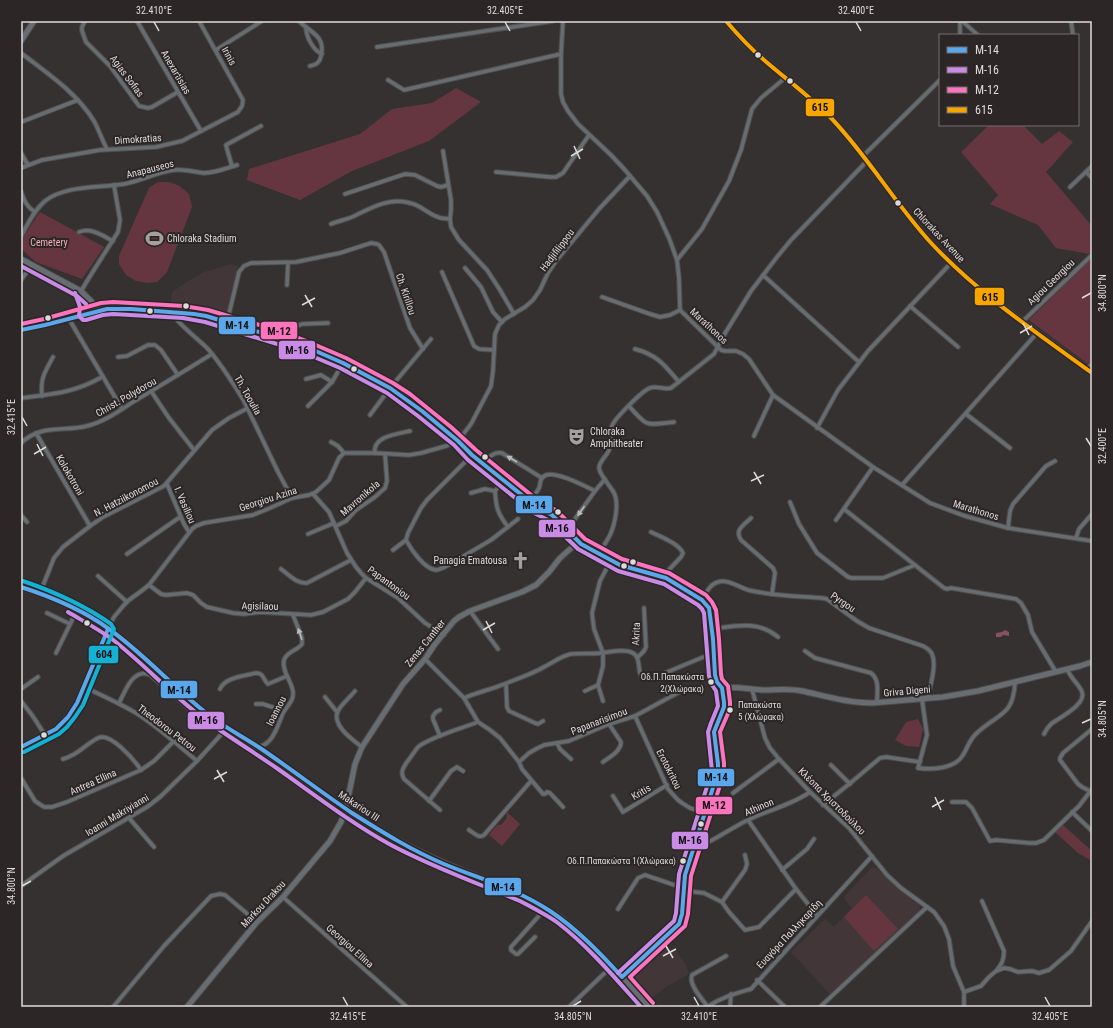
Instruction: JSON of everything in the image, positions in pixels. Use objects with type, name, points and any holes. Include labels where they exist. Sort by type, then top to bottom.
[{"type":"main road","points":[[21,41],[34,21]]},
{"type":"main road","name":"Chlorakas Avenue","points":[[726,21],[757,54],[831,118],[865,159],[917,227],[951,263],[988,296],[1092,373]]},
{"type":"main road","points":[[21,259],[81,291],[98,310]]},
{"type":"main road","points":[[81,291],[86,306],[85,314]]},
{"type":"main road","points":[[21,330],[45,326],[98,310],[113,308],[174,312],[206,316],[287,340],[343,363],[390,388],[422,411],[458,441],[472,455],[541,510],[552,515],[578,542],[611,560],[628,567],[662,576],[702,600],[709,608],[715,675],[717,682],[722,688],[724,707],[714,732],[718,772],[685,875],[682,914],[679,924],[622,977]]},
{"type":"main road","name":"Zenas Canther","points":[[346,808],[355,764],[362,747],[403,684],[444,634],[459,617],[470,611],[522,592],[536,585],[560,558],[578,542]]},
{"type":"main road","name":"Makariou III","points":[[22,589],[40,593],[77,610],[108,629],[126,643],[194,704],[227,728],[393,838],[415,850],[492,882],[546,908],[561,918],[583,937],[612,966],[649,1007]]},
{"type":"main road","points":[[21,748],[45,735],[66,719],[77,703],[108,629]]},
{"type":"main road","name":"Griva Digeni","points":[[722,688],[736,687],[794,690],[855,702],[877,703],[971,693],[1015,683],[1092,662]]},
{"type":"main road","name":"Markou Drakou","points":[[187,1007],[257,922],[283,897],[330,841],[341,822],[346,808]]},
{"type":"street","name":"Agias Sofias","points":[[85,21],[82,31],[86,42],[110,66],[139,106],[145,108],[152,107],[178,92]]},
{"type":"street","name":"Anexartisias","points":[[137,21],[201,131]]},
{"type":"street","name":"Irinis","points":[[199,21],[243,100]]},
{"type":"street","points":[[216,50],[262,21]]},
{"type":"street","points":[[299,21],[314,33],[320,40],[323,47],[318,63],[310,66]]},
{"type":"street","points":[[377,47],[552,21]]},
{"type":"street","name":"Marathonos","points":[[563,21],[561,98],[565,107],[573,118],[620,163],[647,196],[657,212],[677,260],[680,310],[722,351],[743,354],[749,359],[773,395],[873,467],[935,506],[1008,528],[1092,541]]},
{"type":"street","points":[[960,34],[961,21]]},
{"type":"street","points":[[961,21],[977,34]]},
{"type":"street","points":[[1071,21],[1073,34]]},
{"type":"street","points":[[306,27],[306,34],[317,51],[322,54]]},
{"type":"street","points":[[21,53],[63,86],[78,100],[95,123],[107,149]]},
{"type":"street","points":[[388,80],[404,90],[561,54]]},
{"type":"street","points":[[677,260],[706,222],[729,181],[741,150],[752,109],[761,98],[785,78]]},
{"type":"street","points":[[599,553],[611,534],[617,505],[616,496],[599,470],[600,464],[609,451],[611,427],[615,420],[649,388],[671,388],[714,354],[717,346],[751,292],[791,240],[939,81]]},
{"type":"street","points":[[21,122],[78,100]]},
{"type":"street","name":"Dimokratias","points":[[21,168],[42,160],[107,149],[166,146],[182,141],[238,112],[242,106],[243,100]]},
{"type":"street","name":"Anapauseos","points":[[21,236],[35,212],[45,201],[62,192],[135,181],[173,170],[184,169],[209,173],[234,165],[226,150],[226,145],[261,126]]},
{"type":"street","points":[[496,172],[550,177],[559,176],[565,170],[589,134]]},
{"type":"street","points":[[443,151],[451,205],[451,227],[456,236],[487,270],[514,314]]},
{"type":"street","points":[[21,154],[28,165]]},
{"type":"street","points":[[1070,187],[1092,166]]},
{"type":"street","points":[[1086,172],[1092,178]]},
{"type":"street","points":[[346,194],[405,174],[415,175],[437,186],[441,187],[448,185]]},
{"type":"street","name":"Hadjifilippou","points":[[502,322],[533,300],[556,261],[599,209],[630,176]]},
{"type":"street","name":"Anapauseos","points":[[81,291],[113,241],[120,227],[114,185]]},
{"type":"street","points":[[21,191],[26,205],[35,212]]},
{"type":"street","points":[[332,224],[368,208],[395,200],[411,203],[424,208],[439,218],[450,219]]},
{"type":"street","points":[[79,232],[89,230],[113,241]]},
{"type":"street","name":"Ch. Kirillou","points":[[288,263],[332,255],[372,243],[379,245],[384,252],[410,328],[423,349]]},
{"type":"street","name":"Agiou Georgiou","points":[[1022,322],[1092,255]]},
{"type":"street","points":[[227,322],[239,272],[244,266],[252,263],[288,263],[287,285]]},
{"type":"street","points":[[817,428],[838,390],[859,362],[951,263]]},
{"type":"street","points":[[21,280],[32,265]]},
{"type":"street","points":[[331,442],[338,446],[344,453],[415,455],[458,441],[471,424],[490,390],[494,372],[495,334],[497,328],[502,322],[493,312],[481,287],[465,268]]},
{"type":"street","points":[[442,272],[474,346],[479,350],[494,350]]},
{"type":"street","points":[[763,276],[859,362]]},
{"type":"street","points":[[602,297],[650,314],[660,316],[670,315],[680,310]]},
{"type":"street","points":[[910,306],[958,347]]},
{"type":"street","name":"Th. Tooulia","points":[[174,312],[178,321],[212,354],[236,389],[248,408],[292,498]]},
{"type":"street","points":[[69,319],[122,409]]},
{"type":"street","points":[[287,340],[290,329],[296,326],[302,324],[328,323]]},
{"type":"street","points":[[902,485],[1037,333]]},
{"type":"street","points":[[370,415],[390,388],[431,339]]},
{"type":"street","points":[[118,357],[127,356],[148,345],[155,345],[161,350],[178,376]]},
{"type":"street","points":[[634,349],[648,353],[655,357],[668,368],[679,382]]},
{"type":"street","name":"Christ. Polydorou","points":[[21,443],[36,433],[46,430],[74,429],[96,423],[178,376],[212,354]]},
{"type":"street","points":[[42,396],[42,382],[45,371],[53,357]]},
{"type":"street","points":[[308,406],[332,382],[343,363]]},
{"type":"street","points":[[1086,369],[1092,364]]},
{"type":"street","points":[[306,379],[321,375],[332,382]]},
{"type":"street","points":[[21,398],[42,396],[72,390],[86,386],[102,377]]},
{"type":"street","points":[[151,392],[194,450]]},
{"type":"street","points":[[754,436],[773,395]]},
{"type":"street","points":[[629,406],[642,421],[648,424],[674,422]]},
{"type":"street","name":"N. Hatziikonomou","points":[[40,593],[57,554],[63,547],[103,517],[167,484],[208,433],[229,418],[248,408]]},
{"type":"street","points":[[966,414],[1010,448]]},
{"type":"street","points":[[376,453],[374,448],[377,443],[386,438],[410,431]]},
{"type":"street","name":"Kolokotroni","points":[[36,433],[90,526]]},
{"type":"street","points":[[483,464],[496,452],[502,453],[542,478]]},
{"type":"street","name":"Georgiou Azina","points":[[108,629],[114,617],[127,602],[149,584],[189,532],[196,526],[204,523],[253,515],[292,498],[313,494],[329,480],[339,458],[344,453]]},
{"type":"street","name":"Mavronikola","points":[[335,525],[346,521],[356,510],[385,488],[387,481],[385,454]]},
{"type":"street","points":[[393,550],[406,540],[408,533],[424,504],[472,455]]},
{"type":"street","points":[[1008,528],[1010,511],[1013,504],[1046,466],[1055,461]]},
{"type":"street","points":[[836,520],[873,467]]},
{"type":"street","points":[[529,500],[538,489],[542,478],[546,474],[567,478],[595,491]]},
{"type":"street","points":[[567,530],[605,479]]},
{"type":"street","points":[[504,480],[495,491],[496,503],[498,512],[508,527]]},
{"type":"street","name":"I. Vasiliou","points":[[167,484],[180,517],[189,532]]},
{"type":"street","points":[[470,493],[485,489],[495,491]]},
{"type":"street","name":"Papantoniou","points":[[313,494],[329,512],[351,560],[359,571],[366,578],[398,598],[425,622],[444,634]]},
{"type":"street","points":[[790,502],[799,524],[817,553],[848,577],[883,578],[915,565]]},
{"type":"street","points":[[844,508],[944,588],[1016,599],[1021,603],[1028,615],[1032,632],[1056,672]]},
{"type":"street","points":[[1076,538],[1079,529],[1092,514]]},
{"type":"street","points":[[21,515],[27,522]]},
{"type":"street","points":[[127,554],[180,517]]},
{"type":"street","points":[[751,518],[740,529],[738,536],[773,568],[775,573],[772,594]]},
{"type":"street","points":[[406,540],[414,554],[420,560],[432,569],[438,570],[491,540],[518,519]]},
{"type":"street","points":[[308,534],[335,525]]},
{"type":"street","points":[[651,532],[676,544],[684,553],[662,576]]},
{"type":"street","points":[[281,569],[299,582],[307,583],[351,560]]},
{"type":"street","points":[[603,701],[598,685],[603,666],[603,653],[594,629],[592,613],[600,581],[611,560]]},
{"type":"street","points":[[98,576],[127,602]]},
{"type":"street","name":"Agisilaou","points":[[149,584],[163,595],[184,592],[190,594],[203,605],[222,611],[239,614],[260,612],[294,615],[317,614],[330,609],[352,596],[366,578]]},
{"type":"street","name":"Pyrgou","points":[[702,600],[710,587],[721,581],[749,590],[772,594],[827,599],[863,625],[928,649],[931,652],[934,661],[928,698]]},
{"type":"street","name":"Akrita","points":[[637,658],[646,647],[644,608]]},
{"type":"street","points":[[56,653],[77,610]]},
{"type":"street","points":[[470,611],[498,649]]},
{"type":"street","points":[[47,612],[70,624]]},
{"type":"street","name":"Ioannou","points":[[259,748],[272,738],[293,695],[293,690],[284,664],[288,653],[300,646],[302,641],[294,615]]},
{"type":"street","points":[[712,629],[745,625],[766,629],[778,636]]},
{"type":"street","points":[[464,698],[475,693],[506,684],[543,668],[559,658],[570,654],[603,653],[619,650],[625,651],[635,654],[639,662],[640,672],[644,678],[653,678],[713,653]]},
{"type":"street","points":[[805,651],[815,658],[871,673],[877,682],[877,703]]},
{"type":"street","points":[[425,659],[464,698],[478,722],[500,738],[519,762],[522,769],[531,781],[543,794],[547,792],[550,793],[563,808]]},
{"type":"street","points":[[1044,734],[1051,724],[1078,704],[1082,698],[1082,692],[1071,677],[1068,669]]},
{"type":"street","points":[[220,689],[228,680],[256,673],[262,675],[268,684],[287,676]]},
{"type":"street","points":[[119,703],[134,677],[139,674],[146,674],[150,675],[192,711],[199,722]]},
{"type":"street","points":[[21,689],[38,677]]},
{"type":"street","points":[[922,699],[927,735],[918,768],[940,768],[961,758],[970,741],[977,732],[1004,713],[1010,706],[1014,695],[1015,683]]},
{"type":"street","points":[[506,684],[507,708],[509,711],[538,724],[543,721]]},
{"type":"street","points":[[585,691],[598,685]]},
{"type":"street","name":"Theodorou Petrou","points":[[84,687],[119,703],[151,723],[197,761]]},
{"type":"street","name":"Κλέοπα Χριστοδούλου","points":[[752,689],[765,738],[770,748],[810,792],[849,828],[894,881],[934,912],[940,919],[947,932],[953,966],[964,992]]},
{"type":"street","name":"Papanarisimou","points":[[519,762],[536,749],[569,741],[609,724],[635,716],[683,690]]},
{"type":"street","points":[[337,712],[354,692]]},
{"type":"street","points":[[325,698],[337,712],[338,722],[346,734],[362,747]]},
{"type":"street","points":[[21,701],[45,735]]},
{"type":"street","points":[[256,704],[263,704],[284,711]]},
{"type":"street","points":[[440,710],[433,716],[433,720],[440,736]]},
{"type":"street","name":"Erotokritou","points":[[635,716],[667,785],[678,800],[690,808],[705,814]]},
{"type":"street","points":[[440,810],[407,782],[402,776],[403,768],[418,748],[425,743],[478,722]]},
{"type":"street","points":[[603,762],[620,748],[621,745],[621,742],[609,724]]},
{"type":"street","name":"Ioanni Makriyianni","points":[[21,886],[63,856],[148,807],[197,761],[227,728]]},
{"type":"street","points":[[952,802],[966,802],[972,808],[990,841],[996,840],[1029,844],[1044,840],[1082,802],[1091,790],[1078,784],[1060,758],[1063,753],[1092,729]]},
{"type":"street","points":[[63,759],[74,756],[98,737],[105,737],[128,753],[141,770]]},
{"type":"street","name":"Antrea Ellina","points":[[21,778],[35,801],[44,806],[52,807],[141,770],[154,761],[174,741]]},
{"type":"street","points":[[557,743],[560,749],[570,759]]},
{"type":"street","points":[[823,805],[880,758],[886,757],[920,762]]},
{"type":"street","points":[[733,793],[779,759]]},
{"type":"street","points":[[831,765],[850,784]]},
{"type":"street","points":[[429,801],[451,771],[457,767],[463,771]]},
{"type":"street","points":[[469,830],[480,836],[484,835],[531,781]]},
{"type":"street","name":"Kritis","points":[[613,796],[623,812],[667,785]]},
{"type":"street","name":"Athinon","points":[[693,849],[706,844],[748,820],[798,799],[810,792]]},
{"type":"street","points":[[1072,812],[1092,831]]},
{"type":"street","points":[[130,818],[154,847]]},
{"type":"street","points":[[748,820],[782,870],[817,915]]},
{"type":"street","points":[[782,870],[807,849],[814,839]]},
{"type":"street","points":[[722,902],[745,870],[747,864],[745,856]]},
{"type":"street","name":"Ευαγόρα Παλληκαρίδη","points":[[707,1007],[731,994],[751,989],[872,856]]},
{"type":"street","points":[[618,909],[638,878],[643,876],[695,892],[704,893],[722,902],[745,930],[759,927],[796,889]]},
{"type":"street","points":[[113,1007],[164,946],[211,896],[220,894],[224,895],[257,922]]},
{"type":"street","name":"Georgiou Ellina","points":[[283,897],[407,1007]]},
{"type":"street","points":[[964,1007],[964,992],[981,986],[984,981],[996,971],[1003,962],[1004,958],[1004,951],[982,901]]},
{"type":"street","points":[[820,1007],[927,907]]},
{"type":"street","points":[[535,937],[518,954],[510,950],[546,908]]},
{"type":"street","points":[[996,971],[1004,968],[1018,972],[1032,970],[1039,973],[1049,970],[1072,951],[1092,922]]},
{"type":"street","points":[[707,1007],[692,984],[692,974],[726,956]]},
{"type":"street","points":[[569,1007],[612,966]]},
{"type":"street","points":[[758,980],[785,1007]]},
{"type":"street","points":[[730,1007],[731,994]]},
{"type":"shaded area","points":[[231,264],[238,266],[226,315],[184,306],[170,307],[172,292],[204,272]]},
{"type":"shaded area","points":[[1005,630],[1009,632],[1009,636],[1003,635],[1001,637],[996,637],[996,633]]},
{"type":"shaded area","points":[[871,868],[876,868],[920,906],[920,912],[830,994],[791,952],[825,919],[834,927],[852,908],[844,897]]},
{"type":"shaded area","points":[[660,946],[677,952],[686,965],[689,974],[666,987],[646,1002],[626,977]]},
{"type":"green space","points":[[456,88],[481,102],[429,141],[352,171],[300,200],[247,180],[249,169],[360,134],[392,109],[432,103]]},
{"type":"green space","points":[[988,126],[1024,126],[1042,144],[1059,131],[1073,142],[1046,172],[1092,226],[1092,251],[1089,254],[1056,248],[1038,225],[990,204],[998,195],[961,152]]},
{"type":"green space","name":"Chloraka Stadium","points":[[158,182],[169,182],[180,186],[189,194],[192,207],[167,272],[157,282],[147,283],[136,281],[126,275],[119,264],[119,256],[149,188]]},
{"type":"green space","name":"Cemetery","points":[[40,212],[104,247],[82,279],[36,262],[21,249],[21,240]]},
{"type":"green space","points":[[1091,259],[1092,360],[1088,364],[1029,320]]},
{"type":"green space","points":[[918,719],[923,729],[919,747],[906,746],[895,740],[906,722]]},
{"type":"green space","points":[[506,813],[508,813],[520,824],[502,846],[489,835],[497,825],[501,825],[507,818]]},
{"type":"green space","points":[[1063,825],[1092,851],[1092,861],[1078,853],[1055,832]]},
{"type":"green space","points":[[866,895],[898,929],[874,951],[844,917]]},
{"type":"transit line","name":"615","points":[[726,21],[759,55],[832,119],[858,150],[906,214],[950,262],[969,280],[1009,312],[1092,373]]},
{"type":"transit line","name":"M-16","points":[[21,266],[77,296],[86,304]]},
{"type":"transit line","name":"M-16","points":[[75,293],[80,307],[79,316],[83,320],[113,314],[183,318],[205,322],[300,351],[340,368],[387,393],[418,416],[454,445],[468,460],[534,513],[548,520],[578,549],[618,571],[664,584],[702,609],[704,613],[709,676],[716,691],[718,706],[708,732],[712,771],[679,874],[674,921],[618,973]]},
{"type":"transit line","name":"M-12","points":[[21,324],[101,303],[113,302],[184,306],[208,310],[280,331],[304,340],[346,358],[393,383],[410,394],[541,503],[556,510],[585,539],[622,559],[669,573],[706,595],[716,610],[721,674],[722,679],[728,686],[730,702],[730,709],[720,732],[724,773],[691,876],[688,914],[685,926],[630,977],[653,1003]]},
{"type":"transit line","name":"M-14","points":[[21,330],[107,309],[131,309],[206,316],[302,345],[343,363],[390,388],[422,411],[458,441],[472,455],[538,508],[552,515],[581,544],[620,565],[666,578],[702,600],[709,608],[713,639],[715,675],[717,682],[722,688],[724,707],[714,732],[718,772],[685,875],[682,914],[679,924],[622,977],[579,933],[550,911],[525,896],[432,859],[374,827],[340,805],[260,748],[212,717],[181,692],[134,649],[99,622],[67,605],[21,587]]},
{"type":"transit line","name":"604","points":[[23,581],[58,594],[80,605],[111,624],[114,629],[83,705],[75,717],[59,734],[24,752]]},
{"type":"transit line","name":"M-16","points":[[68,612],[112,639],[183,702],[208,722],[362,828],[391,845],[438,868],[520,901],[554,920],[591,952],[641,1007]]},
{"type":"transit line","name":"M-14","points":[[21,747],[56,729],[68,717],[77,703],[108,629]]},
{"type":"place","name":"Chloraka Stadium","points":[[154,238]]},
{"type":"place","name":"Chloraka Amphitheater","points":[[577,437]]},
{"type":"place","name":"Panagia Ematousa","points":[[520,560]]},
{"type":"place","name":"Οδ.Π.Παπακώστα 2(Χλώρακα)","points":[[711,682]]},
{"type":"place","name":"Παπακώστα 5 (Χλώρακα)","points":[[730,710]]},
{"type":"place","name":"Οδ.Π.Παπακώστα 1(Χλώρακα)","points":[[683,861]]}]
